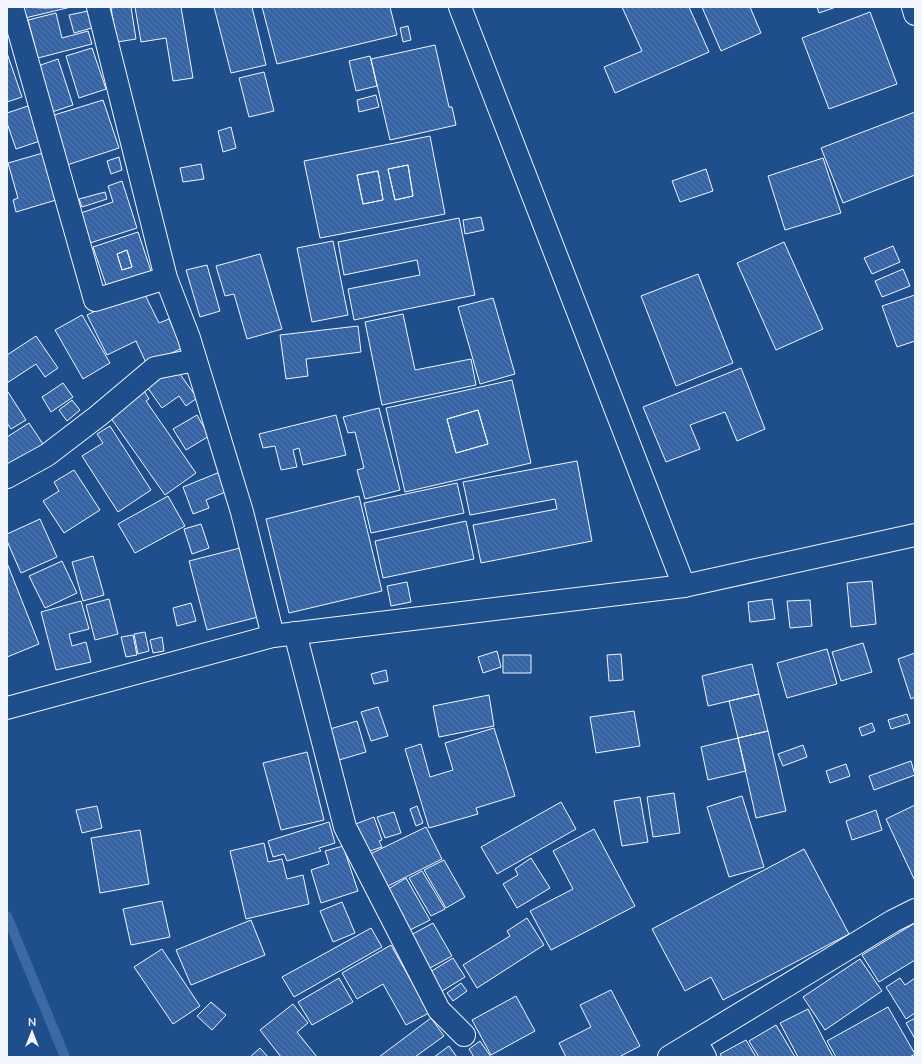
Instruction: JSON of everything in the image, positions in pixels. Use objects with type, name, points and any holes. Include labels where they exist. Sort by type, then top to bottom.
[{"type":"street","points":[[12,7],[95,300],[166,278]]},
{"type":"street","points":[[98,7],[166,278],[189,338],[242,512],[274,636]]},
{"type":"street","points":[[460,7],[684,586]]},
{"type":"street","points":[[912,7],[915,14]]},
{"type":"street","points":[[7,477],[47,455],[98,416],[155,368],[195,360]]},
{"type":"street","points":[[7,708],[274,636],[684,586],[915,535]]},
{"type":"street","points":[[295,633],[345,827],[439,1010],[464,1035]]},
{"type":"street","points":[[669,1057],[700,1049],[893,921],[915,910]]},
{"type":"building","points":[[18,7],[46,8],[71,7],[21,19]]},
{"type":"building","points":[[131,7],[136,39],[117,42],[111,8]]},
{"type":"building","points":[[135,7],[181,7],[193,78],[173,81],[166,38],[141,42]]},
{"type":"building","points":[[214,7],[252,7],[266,65],[231,73]]},
{"type":"building","points":[[262,7],[390,7],[397,35],[277,64]]},
{"type":"building","points":[[622,7],[689,7],[709,52],[615,93],[604,67],[642,51]]},
{"type":"building","points":[[702,7],[750,7],[761,33],[721,51]]},
{"type":"building","points":[[817,7],[836,7],[819,13]]},
{"type":"building","points":[[88,11],[92,28],[74,33],[69,15]]},
{"type":"building","points":[[870,12],[897,84],[829,109],[802,38]]},
{"type":"building","points":[[56,13],[62,38],[88,31],[92,44],[38,58],[28,20]]},
{"type":"building","points":[[408,26],[411,40],[403,42],[400,28]]},
{"type":"building","points":[[435,45],[449,107],[452,107],[456,125],[390,140],[371,59]]},
{"type":"building","points":[[92,48],[106,89],[79,98],[66,56]]},
{"type":"building","points":[[7,53],[22,97],[7,102]]},
{"type":"building","points":[[370,56],[377,86],[356,91],[349,61]]},
{"type":"building","points":[[58,59],[73,105],[49,113],[35,67]]},
{"type":"building","points":[[264,72],[274,111],[249,117],[239,78]]},
{"type":"building","points":[[376,95],[379,107],[359,112],[357,100]]},
{"type":"building","points":[[103,100],[119,148],[67,165],[51,116]]},
{"type":"building","points":[[28,106],[40,141],[16,149],[7,123],[7,113]]},
{"type":"building","points":[[915,112],[915,175],[843,203],[821,148]]},
{"type":"building","points":[[231,127],[236,148],[223,152],[218,131]]},
{"type":"building","points":[[430,136],[445,214],[320,238],[304,161]],"holes":[[[408,165],[413,196],[395,200],[388,169]],[[378,171],[383,200],[363,204],[357,175]]]},
{"type":"building","points":[[43,153],[56,200],[16,212],[13,200],[18,198],[8,163]]},
{"type":"building","points":[[119,157],[122,170],[111,174],[107,161]]},
{"type":"building","points":[[823,158],[841,213],[785,230],[768,176]]},
{"type":"building","points":[[201,164],[204,179],[183,182],[180,168]]},
{"type":"building","points":[[408,165],[413,196],[395,200],[388,169]]},
{"type":"building","points":[[706,169],[713,191],[680,202],[672,181]]},
{"type":"building","points":[[378,171],[383,200],[363,204],[357,175]]},
{"type":"building","points":[[122,181],[137,228],[90,243],[81,213],[113,202],[108,186]]},
{"type":"building","points":[[105,192],[107,199],[82,207],[79,199]]},
{"type":"building","points":[[481,217],[484,230],[465,234],[463,220]]},
{"type":"building","points":[[459,218],[475,295],[354,320],[348,289],[420,275],[417,260],[344,275],[338,242]]},
{"type":"building","points":[[138,232],[152,274],[107,288],[93,247]],"holes":[[[127,250],[132,267],[122,270],[117,254]]]},
{"type":"building","points":[[333,241],[348,315],[312,322],[297,248]]},
{"type":"building","points":[[784,242],[823,329],[776,350],[737,263]]},
{"type":"building","points":[[893,246],[900,262],[872,274],[864,258]]},
{"type":"building","points":[[127,250],[132,267],[122,270],[117,254]]},
{"type":"building","points":[[260,254],[282,329],[247,339],[234,294],[225,296],[216,266]]},
{"type":"building","points":[[207,265],[220,311],[200,317],[186,270]]},
{"type":"building","points":[[903,269],[910,286],[882,297],[875,281]]},
{"type":"building","points":[[698,274],[733,363],[676,386],[641,296]]},
{"type":"building","points":[[142,289],[159,323],[169,319],[182,348],[147,365],[136,341],[107,355],[87,315]]},
{"type":"building","points":[[915,295],[915,341],[897,347],[882,306]]},
{"type":"building","points":[[493,298],[515,374],[480,384],[458,307]]},
{"type":"building","points":[[403,314],[415,370],[471,359],[476,385],[382,405],[365,322]]},
{"type":"building","points":[[82,315],[110,363],[83,379],[55,330]]},
{"type":"building","points":[[358,326],[361,352],[306,359],[308,376],[286,379],[280,335]]},
{"type":"building","points":[[36,336],[58,368],[45,377],[36,364],[7,383],[7,355]]},
{"type":"building","points":[[175,367],[197,398],[186,406],[179,396],[162,408],[147,387]]},
{"type":"building","points":[[741,368],[765,429],[737,441],[725,412],[690,425],[700,449],[666,462],[643,407]]},
{"type":"building","points":[[512,380],[531,463],[405,492],[386,408]],"holes":[[[478,410],[488,444],[456,453],[447,419]]]},
{"type":"building","points":[[63,383],[73,397],[51,412],[42,397]]},
{"type":"building","points":[[143,389],[149,399],[146,401],[196,473],[165,495],[108,414]]},
{"type":"building","points":[[7,392],[26,420],[11,429],[7,423]]},
{"type":"building","points":[[72,400],[80,410],[67,421],[59,410]]},
{"type":"building","points":[[379,408],[400,490],[365,499],[357,470],[364,468],[355,432],[348,433],[343,417]]},
{"type":"building","points":[[478,410],[488,444],[456,453],[447,419]]},
{"type":"building","points":[[197,415],[209,436],[186,450],[173,429]]},
{"type":"building","points":[[336,415],[346,455],[303,465],[299,448],[293,450],[297,467],[281,470],[275,446],[263,448],[259,434]]},
{"type":"building","points":[[29,423],[43,444],[7,468],[7,437]]},
{"type":"building","points":[[110,426],[151,490],[118,512],[82,456],[103,443],[97,434]]},
{"type":"building","points":[[577,461],[592,541],[481,563],[473,525],[557,509],[555,499],[470,515],[463,482]]},
{"type":"building","points":[[74,470],[100,510],[64,533],[43,501],[59,491],[54,482]]},
{"type":"building","points":[[220,472],[228,491],[206,500],[209,508],[193,514],[183,487]]},
{"type":"building","points":[[457,483],[464,513],[371,533],[364,503]]},
{"type":"building","points":[[168,496],[185,526],[135,553],[118,524]]},
{"type":"building","points":[[359,496],[382,591],[289,613],[266,519]]},
{"type":"building","points":[[40,519],[57,557],[21,573],[7,541],[7,534]]},
{"type":"building","points":[[466,521],[474,559],[383,578],[375,541]]},
{"type":"building","points":[[201,524],[209,548],[192,554],[184,529]]},
{"type":"building","points":[[240,548],[258,617],[207,630],[189,561]]},
{"type":"building","points":[[93,556],[104,595],[83,601],[72,562]]},
{"type":"building","points":[[62,561],[77,593],[45,608],[29,576]]},
{"type":"building","points":[[7,563],[39,644],[7,657]]},
{"type":"building","points":[[872,581],[876,624],[851,627],[847,583]]},
{"type":"building","points":[[407,582],[411,602],[391,606],[387,586]]},
{"type":"building","points":[[109,599],[118,634],[95,640],[86,605]]},
{"type":"building","points":[[772,599],[775,619],[750,622],[748,602]]},
{"type":"building","points":[[810,600],[812,626],[790,628],[787,601]]},
{"type":"building","points":[[81,601],[89,629],[69,634],[72,646],[86,642],[91,662],[56,670],[41,612]]},
{"type":"building","points":[[191,603],[196,621],[177,626],[173,608]]},
{"type":"building","points":[[145,632],[149,651],[138,654],[134,634]]},
{"type":"building","points":[[133,635],[137,655],[126,657],[121,637]]},
{"type":"building","points":[[162,637],[164,651],[153,653],[150,640]]},
{"type":"building","points":[[863,643],[872,672],[841,681],[832,652]]},
{"type":"building","points":[[827,649],[837,684],[787,698],[777,663]]},
{"type":"building","points":[[497,651],[501,667],[483,673],[478,657]]},
{"type":"building","points":[[915,653],[915,697],[911,699],[898,659]]},
{"type":"building","points":[[621,654],[623,680],[609,681],[607,655]]},
{"type":"building","points":[[503,655],[531,655],[531,673],[503,673]]},
{"type":"building","points":[[752,664],[759,694],[708,706],[702,676]]},
{"type":"building","points":[[386,670],[388,681],[374,684],[371,674]]},
{"type":"building","points":[[759,694],[768,731],[738,738],[729,701]]},
{"type":"building","points":[[489,695],[494,726],[439,737],[433,706]]},
{"type":"building","points":[[378,707],[388,736],[371,741],[361,712]]},
{"type":"building","points":[[634,711],[640,746],[596,753],[590,717]]},
{"type":"building","points":[[907,714],[910,723],[891,729],[888,720]]},
{"type":"building","points":[[357,721],[366,752],[339,760],[330,729]]},
{"type":"building","points":[[872,723],[875,731],[862,736],[859,728]]},
{"type":"building","points":[[494,728],[515,796],[476,808],[478,814],[429,828],[405,749],[421,744],[430,777],[453,770],[445,743]]},
{"type":"building","points":[[768,731],[786,811],[756,818],[738,738]]},
{"type":"building","points":[[738,738],[746,771],[708,780],[701,747]]},
{"type":"building","points":[[803,745],[807,757],[783,766],[778,754]]},
{"type":"building","points":[[307,752],[324,820],[281,830],[263,763]]},
{"type":"building","points":[[911,761],[915,775],[874,790],[869,776]]},
{"type":"building","points":[[846,764],[850,776],[830,783],[826,771]]},
{"type":"building","points":[[674,793],[680,833],[653,837],[647,797]]},
{"type":"building","points":[[742,796],[764,867],[729,877],[707,807]]},
{"type":"building","points":[[640,797],[648,842],[622,846],[614,801]]},
{"type":"building","points":[[561,802],[576,829],[497,874],[481,847]]},
{"type":"building","points":[[915,805],[915,881],[886,819]]},
{"type":"building","points":[[97,806],[102,828],[82,833],[76,810]]},
{"type":"building","points":[[417,806],[423,823],[416,826],[410,809]]},
{"type":"building","points":[[876,810],[882,830],[852,840],[846,821]]},
{"type":"building","points":[[394,812],[401,833],[385,838],[377,817]]},
{"type":"building","points":[[374,817],[382,840],[379,841],[382,847],[364,853],[353,825]]},
{"type":"building","points":[[329,822],[335,843],[319,848],[321,851],[287,861],[284,854],[273,857],[268,841]]},
{"type":"building","points":[[426,827],[442,859],[382,889],[366,856]]},
{"type":"building","points":[[594,829],[635,906],[551,950],[530,911],[573,889],[553,851]]},
{"type":"building","points":[[140,830],[149,884],[100,893],[91,838]]},
{"type":"building","points":[[264,843],[268,862],[282,859],[287,879],[303,875],[309,904],[246,919],[230,851]]},
{"type":"building","points":[[343,846],[358,891],[321,903],[311,870],[329,864],[325,851]]},
{"type":"building","points":[[804,849],[849,934],[723,1000],[711,977],[685,991],[652,929]]},
{"type":"building","points":[[531,858],[550,888],[517,908],[503,884],[518,875],[515,869]]},
{"type":"building","points":[[444,860],[465,897],[446,908],[424,870]]},
{"type":"building","points":[[422,871],[445,909],[431,916],[409,878]]},
{"type":"building","points":[[406,878],[430,920],[408,931],[385,891]]},
{"type":"building","points":[[162,901],[170,937],[131,945],[123,909]]},
{"type":"building","points":[[342,902],[355,933],[333,942],[320,911]]},
{"type":"building","points":[[527,918],[544,945],[477,988],[463,965],[510,936],[507,931]]},
{"type":"building","points":[[251,920],[265,955],[191,985],[176,950]]},
{"type":"building","points":[[433,923],[452,956],[430,968],[411,935]]},
{"type":"building","points":[[915,923],[915,960],[879,982],[862,955]]},
{"type":"building","points":[[371,928],[382,947],[294,997],[282,977]]},
{"type":"building","points":[[391,945],[429,1013],[406,1025],[383,984],[357,999],[342,973]]},
{"type":"building","points":[[162,949],[200,1006],[173,1024],[134,967]]},
{"type":"building","points":[[453,958],[465,977],[442,991],[430,972]]},
{"type":"building","points":[[860,959],[882,991],[825,1030],[803,997]]},
{"type":"building","points":[[339,978],[353,1002],[312,1025],[298,1002]]},
{"type":"building","points":[[900,978],[905,985],[915,978],[915,1013],[906,1019],[886,987]]},
{"type":"building","points":[[461,983],[467,991],[453,1001],[447,993]]},
{"type":"building","points":[[611,990],[640,1046],[619,1057],[566,1057],[559,1043],[591,1027],[580,1005]]},
{"type":"building","points":[[516,996],[535,1031],[491,1055],[472,1020]]},
{"type":"building","points":[[211,1002],[226,1015],[212,1030],[197,1016]]},
{"type":"building","points":[[293,1004],[308,1023],[297,1032],[317,1057],[281,1057],[260,1030]]},
{"type":"building","points":[[888,1007],[915,1054],[910,1057],[836,1057],[827,1041]]},
{"type":"building","points":[[808,1009],[833,1057],[798,1057],[780,1023]]},
{"type":"building","points":[[431,1018],[444,1036],[415,1057],[379,1057]]},
{"type":"building","points":[[915,1018],[915,1039],[906,1023]]},
{"type":"building","points":[[776,1025],[795,1057],[759,1057],[749,1041]]},
{"type":"building","points":[[746,1040],[756,1057],[722,1057],[720,1054]]},
{"type":"building","points":[[480,1041],[491,1057],[474,1057],[469,1049]]},
{"type":"building","points":[[449,1046],[457,1057],[434,1057]]},
{"type":"building","points":[[260,1048],[268,1057],[250,1057]]},
{"type":"waterway","points":[[7,916],[65,1057]]}]
